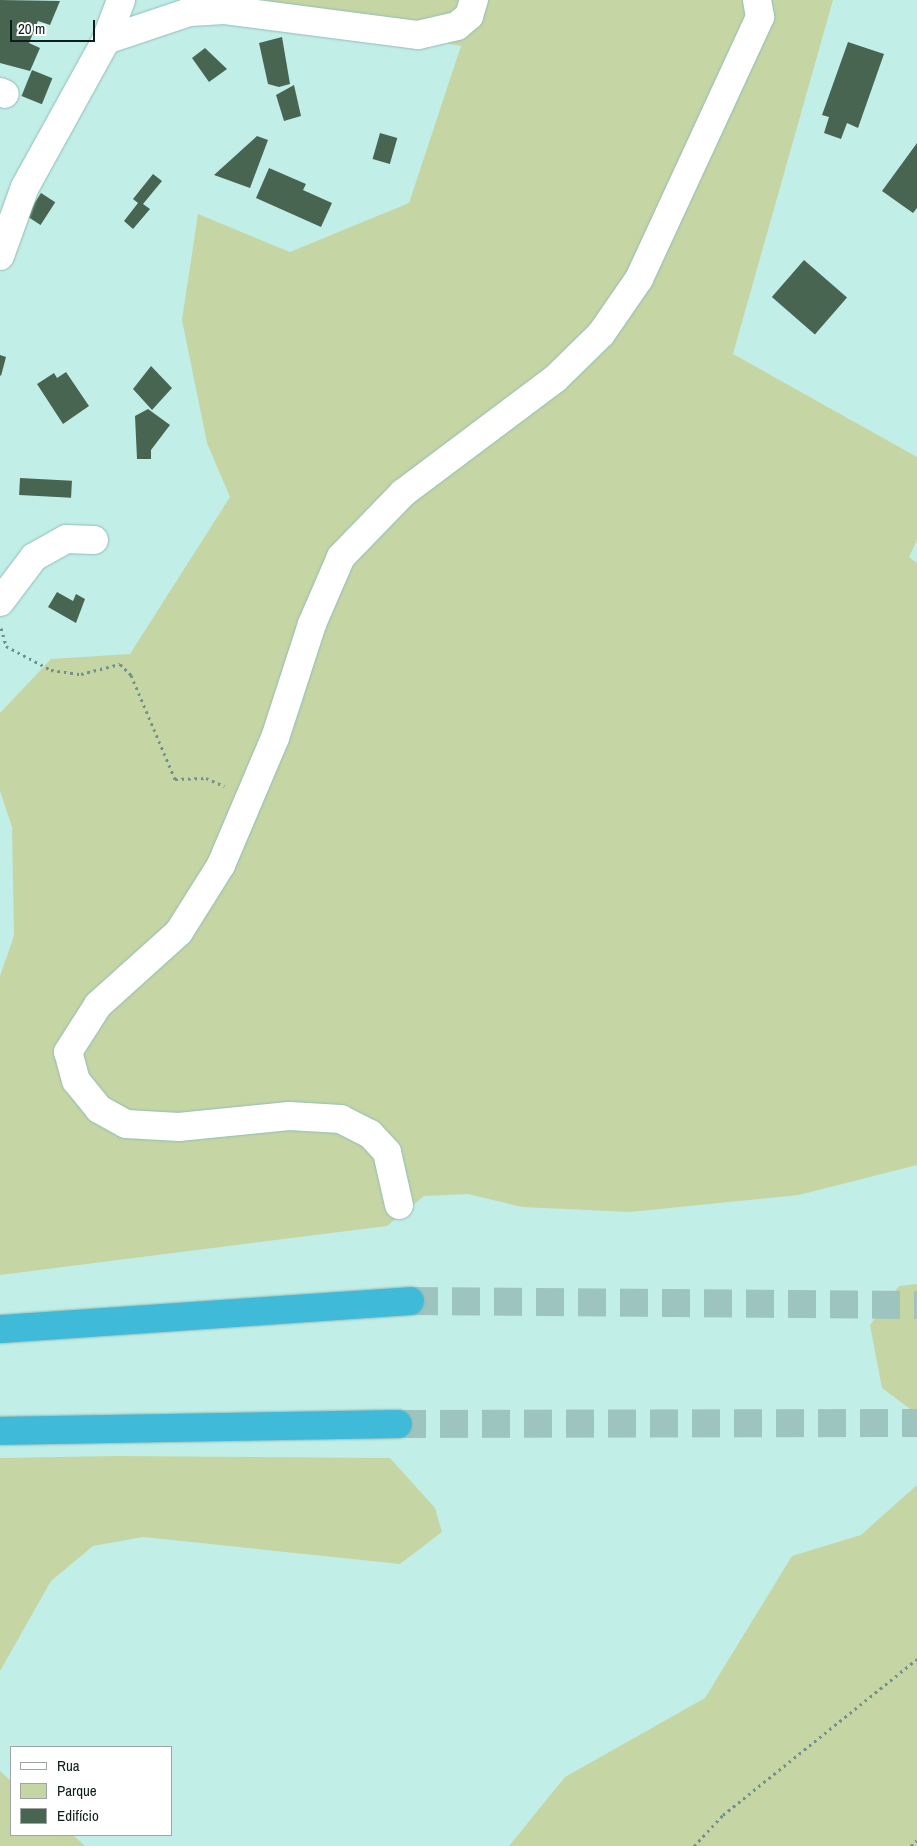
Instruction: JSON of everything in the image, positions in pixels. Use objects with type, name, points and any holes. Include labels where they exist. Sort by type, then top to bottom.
[{"type":"highway","points":[[0,1329],[410,1301]]},
{"type":"highway","points":[[0,1431],[398,1424]]},
{"type":"street","points":[[0,256],[25,187],[106,40],[121,0]]},
{"type":"street","points":[[106,40],[189,12],[225,10],[418,35],[457,26],[469,16],[474,0]]},
{"type":"street","points":[[399,1205],[387,1152],[370,1134],[341,1120],[289,1116],[178,1127],[126,1124],[98,1109],[76,1081],[68,1052],[98,1005],[178,932],[221,865],[258,779],[341,557],[402,494],[555,380],[601,334],[639,279],[760,17],[757,0]]},
{"type":"street","points":[[0,602],[34,557],[66,539],[94,540]]},
{"type":"path","points":[[0,624],[6,646],[51,670],[81,674],[120,664],[131,675],[175,779],[206,778],[226,788],[258,779]]},
{"type":"path","points":[[694,1846],[723,1815],[917,1659]]},
{"type":"path","points":[[911,1846],[917,1840]]},
{"type":"green space","points":[[211,0],[833,0],[733,354],[917,457],[917,540],[909,557],[917,563],[917,1165],[799,1195],[630,1212],[522,1207],[468,1194],[424,1196],[387,1226],[0,1275],[0,976],[14,936],[12,827],[0,791],[0,713],[51,659],[130,654],[230,497],[207,443],[182,320],[198,214],[290,252],[409,203],[461,46]]},
{"type":"green space","points":[[917,1284],[917,1414],[882,1388],[870,1325],[899,1286]]},
{"type":"green space","points":[[116,1456],[390,1458],[435,1508],[442,1532],[400,1564],[143,1537],[93,1546],[51,1581],[0,1671],[0,1458]]},
{"type":"green space","points":[[917,1485],[917,1846],[509,1846],[565,1777],[705,1698],[792,1556],[861,1535]]},
{"type":"green space","points":[[0,1771],[10,1780],[10,1836],[74,1836],[85,1846],[0,1846]]},
{"type":"building","points":[[0,0],[60,1],[50,25],[38,21],[29,43],[40,48],[30,71],[0,63]]},
{"type":"building","points":[[282,37],[290,84],[279,87],[268,84],[259,43]]},
{"type":"building","points":[[848,42],[884,54],[858,128],[847,123],[841,139],[824,133],[829,117],[822,115]]},
{"type":"building","points":[[205,48],[227,69],[209,82],[192,58]]},
{"type":"building","points":[[32,70],[52,78],[42,104],[22,96]]},
{"type":"building","points":[[294,85],[301,116],[284,121],[276,95]]},
{"type":"building","points":[[380,133],[397,138],[390,164],[373,159]]},
{"type":"building","points":[[257,136],[268,140],[250,188],[214,175]]},
{"type":"building","points":[[917,143],[917,208],[913,213],[882,191]]},
{"type":"building","points":[[269,168],[306,184],[303,190],[332,203],[321,227],[256,198]]},
{"type":"building","points":[[153,174],[162,181],[143,204],[150,209],[133,229],[124,221],[138,203],[133,199]]},
{"type":"building","points":[[41,193],[55,202],[41,225],[26,216]]},
{"type":"building","points":[[804,260],[847,297],[815,334],[772,297]]},
{"type":"building","points":[[0,355],[6,357],[1,376],[0,375]]},
{"type":"building","points":[[151,366],[172,388],[152,410],[133,389]]},
{"type":"building","points":[[66,372],[89,406],[63,424],[37,384],[54,373],[57,378]]},
{"type":"building","points":[[148,409],[170,425],[151,450],[151,459],[137,459],[135,416]]},
{"type":"building","points":[[20,478],[72,481],[71,498],[19,495]]},
{"type":"building","points":[[57,592],[73,601],[76,594],[85,599],[76,623],[48,607]]},
{"type":"tunnel","points":[[410,1301],[917,1305]]},
{"type":"tunnel","points":[[398,1424],[917,1423]]}]
